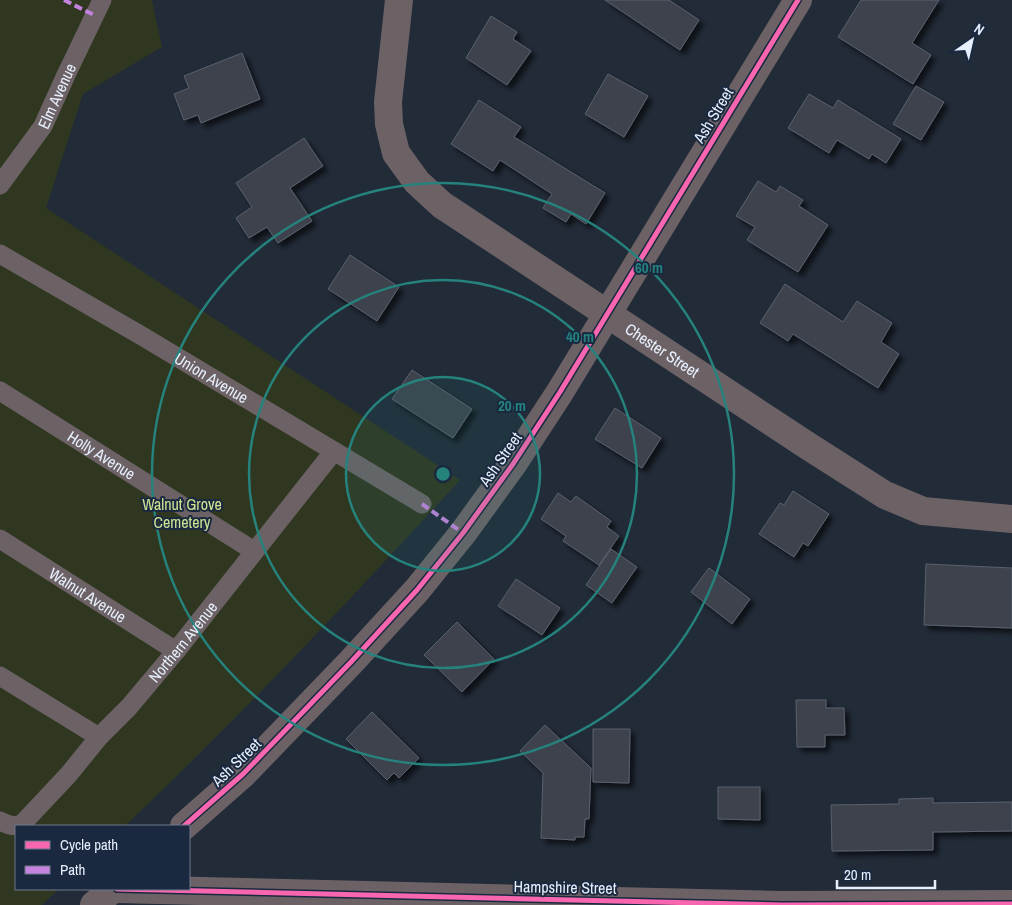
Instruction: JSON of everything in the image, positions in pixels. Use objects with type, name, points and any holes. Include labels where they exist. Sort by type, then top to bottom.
[{"type":"street","name":"Chester Street","points":[[400,0],[388,102],[389,124],[396,153],[417,182],[442,206],[885,495],[923,511],[1012,519]]},
{"type":"street","name":"Ash Street","points":[[185,825],[243,774],[351,662],[417,590],[463,533],[513,464],[560,392],[798,0]]},
{"type":"street","points":[[94,905],[112,890]]},
{"type":"street","name":"Hampshire Street","points":[[159,890],[782,905],[1012,904]]},
{"type":"lane","name":"Elm Avenue","points":[[0,185],[43,126],[102,0]]},
{"type":"lane","name":"Union Avenue","points":[[0,254],[142,336],[422,504]]},
{"type":"lane","name":"Holly Avenue","points":[[0,391],[254,552]]},
{"type":"lane","name":"Northern Avenue","points":[[19,825],[69,774],[100,737],[129,707],[176,651],[334,451]]},
{"type":"lane","name":"Walnut Avenue","points":[[0,539],[176,651]]},
{"type":"lane","points":[[0,676],[100,737]]},
{"type":"lane","name":"Northern Avenue","points":[[0,821],[15,826]]},
{"type":"green space","name":"Walnut Grove Cemetery","points":[[0,0],[152,0],[162,47],[83,94],[46,208],[460,480],[296,656],[126,825],[15,825],[15,890],[58,890],[42,905],[0,905]]},
{"type":"building","points":[[605,0],[669,0],[699,20],[680,50]]},
{"type":"building","points":[[861,0],[939,0],[912,43],[931,55],[913,84],[838,37]]},
{"type":"building","points":[[491,16],[517,32],[513,39],[531,51],[507,85],[466,58]]},
{"type":"building","points":[[242,53],[260,99],[201,123],[198,115],[184,120],[174,94],[189,88],[184,76]]},
{"type":"building","points":[[608,74],[648,96],[624,137],[585,114]]},
{"type":"building","points":[[916,86],[944,102],[921,140],[893,124]]},
{"type":"building","points":[[809,94],[833,108],[838,100],[901,139],[886,163],[872,154],[869,159],[837,140],[829,153],[788,128]]},
{"type":"building","points":[[479,100],[521,127],[514,137],[605,193],[586,224],[571,214],[566,222],[543,208],[552,194],[500,160],[493,171],[451,144]]},
{"type":"building","points":[[304,138],[323,166],[290,188],[312,221],[278,243],[267,227],[249,238],[236,218],[252,207],[236,183]]},
{"type":"building","points":[[758,181],[776,192],[780,186],[803,200],[799,206],[828,225],[798,272],[747,240],[755,227],[736,216]]},
{"type":"building","points":[[350,255],[399,287],[377,321],[328,289]]},
{"type":"building","points":[[785,284],[843,322],[857,301],[892,323],[881,342],[899,354],[878,388],[793,334],[788,341],[760,323]]},
{"type":"building","points":[[412,370],[472,409],[453,438],[392,399]]},
{"type":"building","points":[[615,408],[661,438],[642,468],[595,439]]},
{"type":"building","points":[[793,491],[829,514],[808,546],[803,543],[794,557],[759,534],[780,503],[784,505]]},
{"type":"building","points":[[558,493],[571,502],[576,496],[611,521],[607,527],[619,536],[599,565],[563,541],[566,536],[541,519]]},
{"type":"building","points":[[611,549],[637,567],[612,603],[586,585]]},
{"type":"building","points":[[926,564],[1012,568],[1012,628],[924,625]]},
{"type":"building","points":[[709,568],[750,599],[732,624],[691,592]]},
{"type":"building","points":[[516,579],[560,608],[542,635],[498,606]]},
{"type":"building","points":[[457,622],[494,659],[462,692],[424,655]]},
{"type":"building","points":[[796,700],[826,700],[826,708],[844,708],[845,735],[825,735],[825,747],[797,747]]},
{"type":"building","points":[[372,712],[419,758],[399,778],[394,773],[387,780],[346,739]]},
{"type":"building","points":[[545,725],[591,768],[589,819],[585,819],[584,837],[575,837],[575,840],[541,838],[543,773],[520,751]]},
{"type":"building","points":[[593,729],[630,729],[629,783],[593,782]]},
{"type":"building","points":[[718,787],[760,787],[760,820],[718,819]]},
{"type":"building","points":[[933,798],[933,803],[1012,802],[1012,831],[933,832],[933,850],[832,851],[831,805],[899,804],[899,799]]},
{"type":"marked path","points":[[64,0],[96,16]]},
{"type":"marked path","points":[[422,504],[463,533]]},
{"type":"cycle path","points":[[185,825],[243,774],[351,662],[417,590],[463,533],[513,464],[560,392],[798,0]]},
{"type":"cycle path","points":[[159,890],[782,905],[1012,904]]}]
